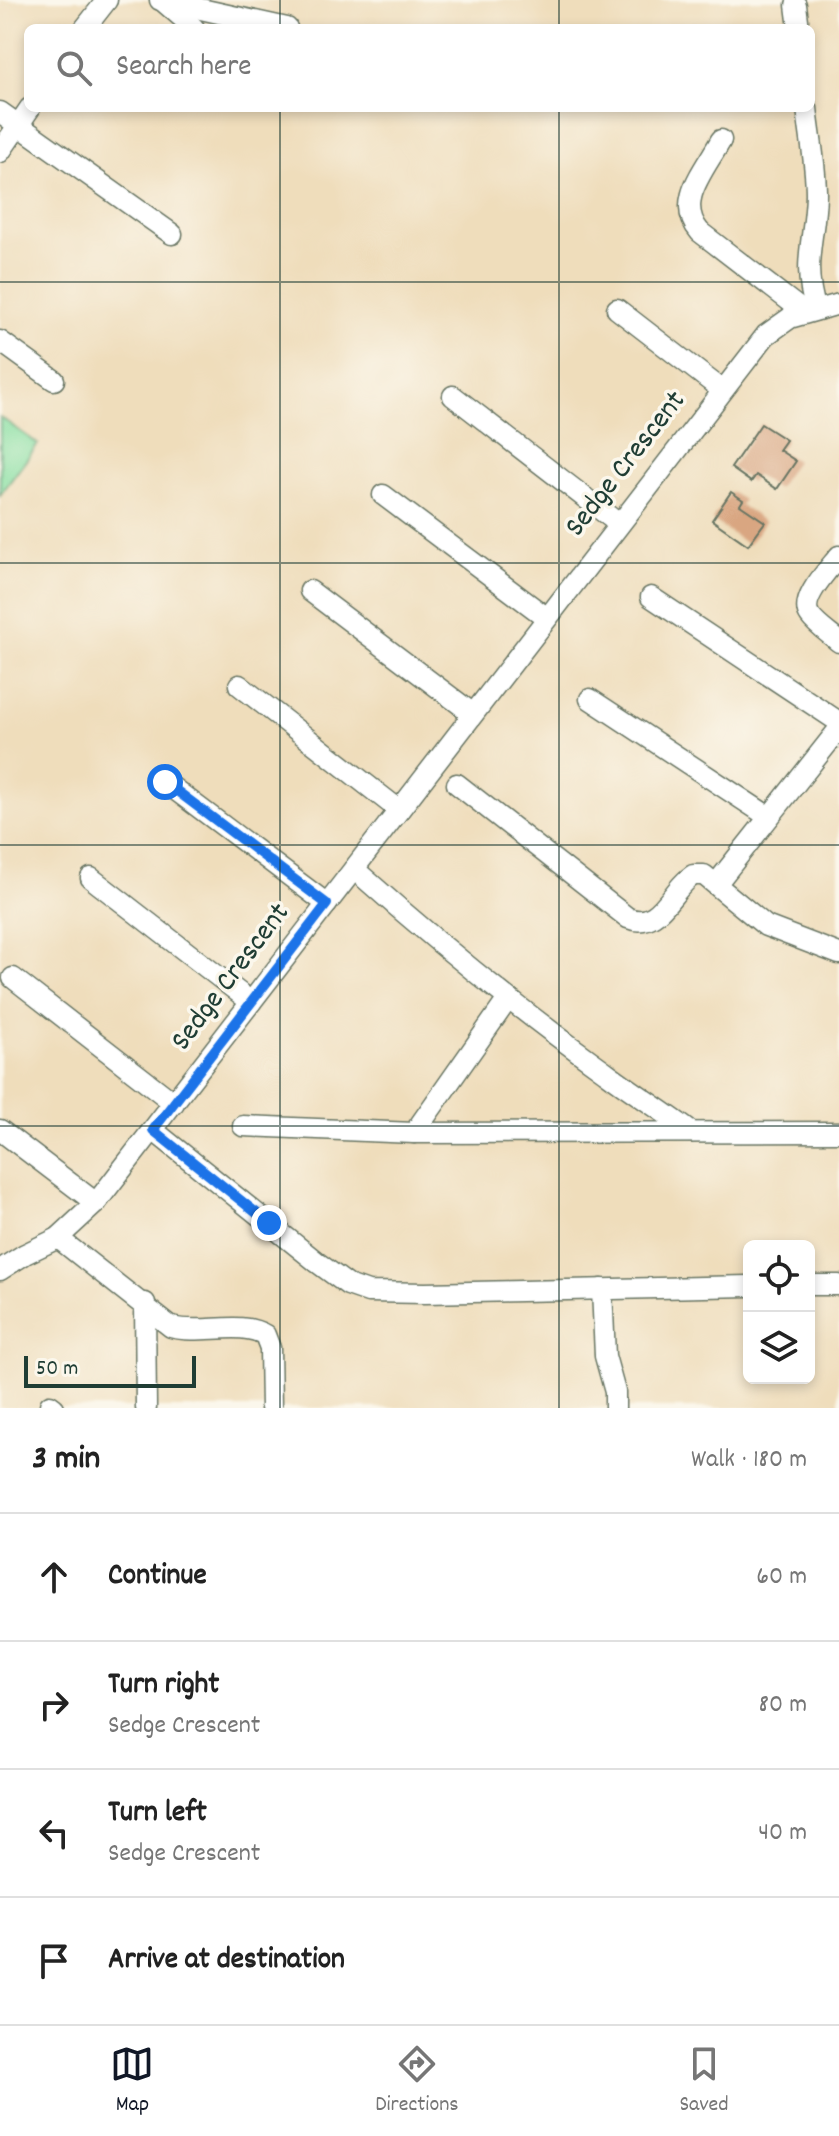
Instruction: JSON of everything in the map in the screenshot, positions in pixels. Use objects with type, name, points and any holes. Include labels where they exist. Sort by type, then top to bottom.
[{"type":"street","points":[[88,24],[107,0]]},
{"type":"street","points":[[161,0],[189,24]]},
{"type":"street","points":[[161,0],[269,24]]},
{"type":"street","points":[[796,5],[798,24]]},
{"type":"street","points":[[0,112],[24,116],[172,234]]},
{"type":"street","points":[[807,112],[816,182],[815,220],[807,264],[810,311]]},
{"type":"street","points":[[0,152],[24,116]]},
{"type":"street","points":[[721,140],[689,198],[688,211],[692,222],[700,232],[810,311]]},
{"type":"street","name":"Sedge Crescent","points":[[0,1270],[58,1238],[96,1203],[766,335],[781,323],[839,304]]},
{"type":"street","points":[[617,309],[722,390]]},
{"type":"street","points":[[0,341],[54,380]]},
{"type":"street","points":[[453,396],[619,524]]},
{"type":"street","points":[[383,495],[547,618]]},
{"type":"street","points":[[839,556],[808,597],[806,607],[809,615],[839,642]]},
{"type":"street","points":[[310,591],[473,714]]},
{"type":"street","points":[[651,597],[839,722]]},
{"type":"street","points":[[239,685],[399,810]]},
{"type":"street","points":[[590,699],[769,817]]},
{"type":"street","points":[[717,883],[839,729]]},
{"type":"street","points":[[165,782],[327,904]]},
{"type":"street","points":[[457,784],[583,881],[623,916],[634,921],[652,919],[682,883],[693,875],[704,875],[766,926],[839,954]]},
{"type":"street","points":[[354,869],[508,999],[691,1132]]},
{"type":"street","points":[[91,878],[251,1002]]},
{"type":"street","points":[[13,978],[174,1103]]},
{"type":"street","points":[[414,1133],[508,999]]},
{"type":"street","points":[[243,1126],[414,1133],[839,1132]]},
{"type":"street","points":[[0,1130],[96,1203]]},
{"type":"street","points":[[153,1130],[318,1263],[357,1289],[389,1293],[743,1286]]},
{"type":"street","points":[[58,1238],[145,1303],[171,1327],[253,1329],[265,1335],[270,1348],[271,1408]]},
{"type":"street","points":[[815,1285],[839,1285]]},
{"type":"street","points":[[602,1289],[605,1356],[615,1392],[615,1408]]},
{"type":"street","points":[[145,1303],[146,1408]]},
{"type":"green space","points":[[0,417],[38,444],[0,495]]},
{"type":"building","points":[[761,424],[786,440],[779,450],[796,461],[777,489],[756,475],[751,482],[731,468]]},
{"type":"building","points":[[731,492],[743,500],[740,505],[765,522],[748,545],[712,520]]},
{"type":"route","points":[[165,782],[327,904],[153,1130],[269,1223]]}]
